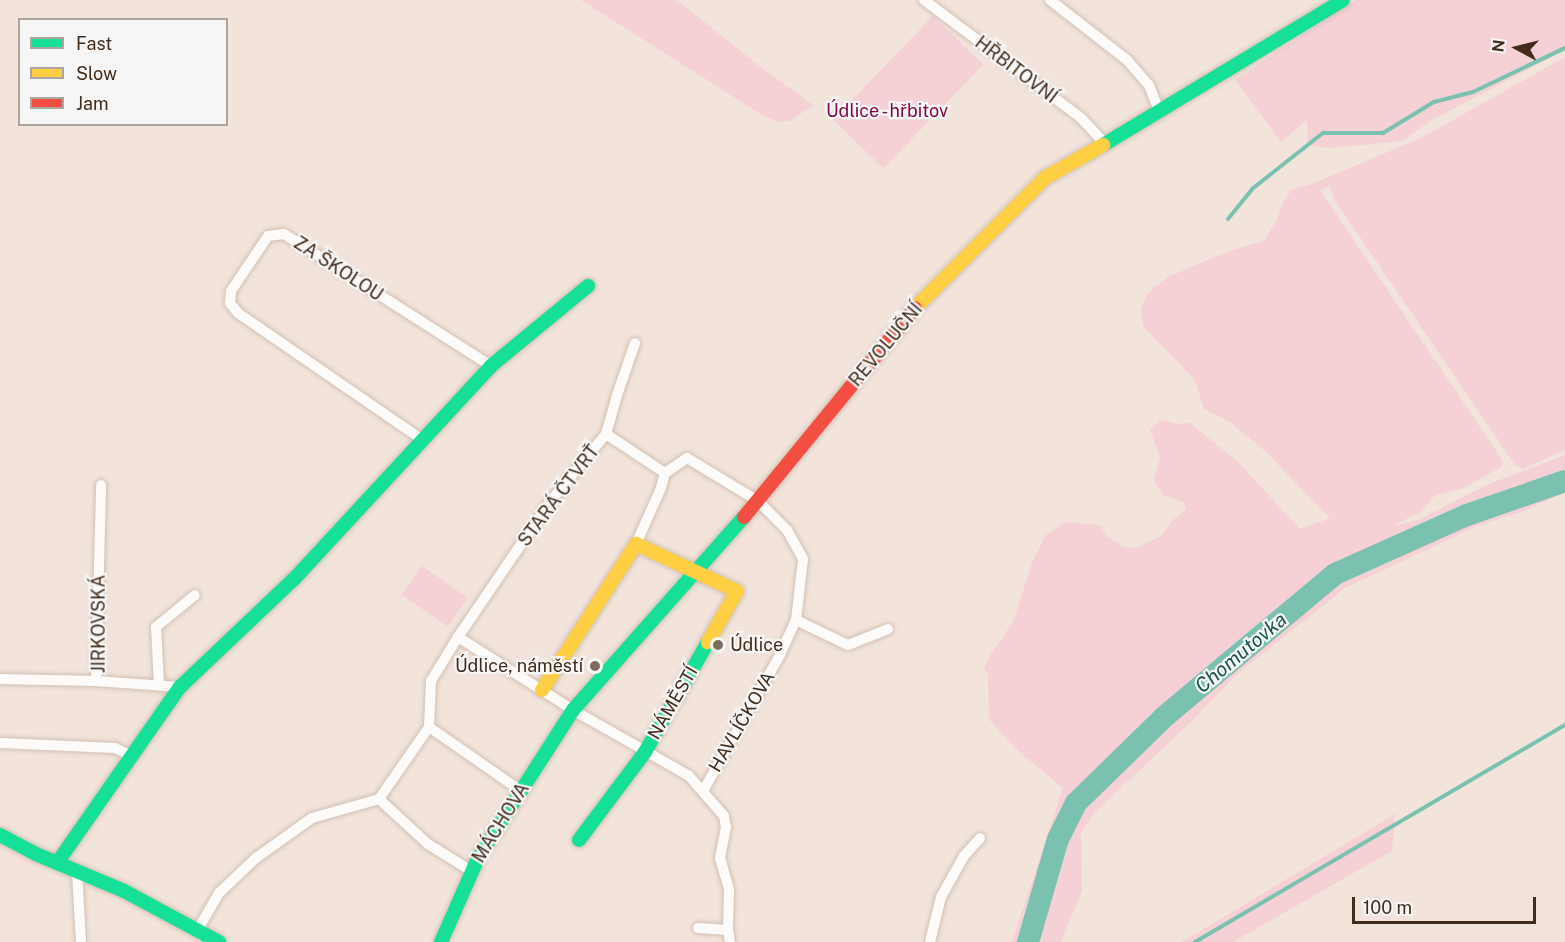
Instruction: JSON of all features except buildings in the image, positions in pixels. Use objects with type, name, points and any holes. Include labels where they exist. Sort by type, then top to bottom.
[{"type":"street","name":"HŘBITOVNÍ","points":[[924,0],[1081,118],[1104,143]]},
{"type":"street","points":[[1050,0],[1127,60],[1149,85],[1160,113]]},
{"type":"street","name":"REVOLUČNÍ","points":[[694,573],[758,501],[914,309],[1045,178],[1160,113],[1343,0]]},
{"type":"street","name":"ZA ŠKOLOU","points":[[424,441],[238,313],[231,303],[231,291],[268,236],[284,234],[491,366]]},
{"type":"street","points":[[57,863],[130,755],[180,687],[294,579],[491,366],[588,286]]},
{"type":"street","name":"STARÁ ČTVRŤ","points":[[429,727],[431,681],[458,637],[549,503],[606,434],[635,342]]},
{"type":"street","points":[[458,637],[542,690],[636,544],[661,488],[665,473],[606,434]]},
{"type":"street","name":"HAVLÍČKOVA","points":[[665,473],[687,458],[758,501],[787,530],[803,559],[796,620],[780,655],[703,791]]},
{"type":"street","name":"JIRKOVSKÁ","points":[[101,485],[96,681],[180,687]]},
{"type":"street","name":"NÁMĚSTÍ","points":[[542,690],[645,752],[737,591],[694,573],[636,544]]},
{"type":"street","points":[[573,710],[694,573]]},
{"type":"street","points":[[159,684],[156,627],[195,595]]},
{"type":"street","points":[[796,620],[848,645],[888,629]]},
{"type":"street","points":[[0,679],[96,681]]},
{"type":"street","name":"MÁCHOVA","points":[[441,942],[471,871],[573,710]]},
{"type":"street","points":[[193,937],[219,893],[256,858],[312,818],[379,799],[429,727],[520,791]]},
{"type":"street","points":[[0,743],[115,748],[130,755]]},
{"type":"street","points":[[579,840],[645,752],[689,776],[724,816],[726,827],[720,858],[729,890],[730,942]]},
{"type":"street","points":[[379,799],[429,844],[471,871]]},
{"type":"street","points":[[0,835],[57,863],[124,891],[193,937],[219,942]]},
{"type":"street","points":[[930,942],[941,897],[964,856],[980,838]]},
{"type":"street","points":[[77,871],[81,942]]},
{"type":"street","points":[[698,928],[728,930]]},
{"type":"green space","points":[[581,0],[677,0],[762,68],[813,105],[790,121],[779,122],[765,117]]},
{"type":"green space","points":[[1356,0],[1565,0],[1565,50],[1432,120],[1402,141],[1329,148],[1308,145],[1307,120],[1281,142],[1235,80]]},
{"type":"green space","name":"Údlice - hřbitov","points":[[933,16],[983,65],[883,168],[833,120]]},
{"type":"green space","points":[[1565,57],[1565,450],[1523,469],[1515,465],[1334,199],[1330,186],[1320,190],[1503,461],[1501,467],[1464,488],[1435,495],[1421,512],[1392,526],[1418,520],[1489,484],[1565,455],[1565,492],[1524,511],[1477,526],[1345,588],[1235,676],[1191,722],[1094,813],[1081,833],[1082,891],[1061,942],[1012,942],[1063,788],[1016,749],[989,719],[988,675],[984,669],[989,657],[1013,622],[1032,563],[1045,536],[1065,522],[1099,525],[1108,537],[1124,548],[1139,547],[1161,536],[1173,520],[1186,509],[1184,502],[1163,495],[1154,481],[1160,457],[1150,430],[1161,420],[1177,424],[1190,423],[1239,463],[1300,529],[1330,518],[1265,451],[1230,422],[1204,409],[1195,380],[1143,326],[1141,309],[1147,294],[1168,277],[1229,251],[1264,241],[1292,189],[1312,184],[1423,137]]},
{"type":"green space","points":[[422,566],[468,598],[448,627],[402,595]]},
{"type":"green space","points":[[1395,814],[1392,851],[1233,942],[1182,942]]},
{"type":"waterway","points":[[1228,219],[1252,189],[1323,133],[1383,133],[1434,102],[1473,92],[1565,48]]},
{"type":"waterway","name":"Chomutovka","points":[[1028,942],[1058,839],[1076,803],[1164,717],[1335,574],[1467,515],[1565,481]]},
{"type":"waterway","points":[[1195,942],[1565,725]]},
{"type":"traffic: fast","points":[[1103,145],[1343,0]]},
{"type":"traffic: fast","points":[[57,863],[180,687],[294,579],[491,366],[588,286]]},
{"type":"traffic: fast","points":[[441,942],[478,858],[573,710],[744,517]]},
{"type":"traffic: fast","points":[[579,840],[645,752],[708,642]]},
{"type":"traffic: fast","points":[[0,835],[36,854],[124,891],[219,942]]},
{"type":"traffic: slow","points":[[915,308],[1045,178],[1103,145]]},
{"type":"traffic: slow","points":[[542,690],[636,544],[737,591],[708,642]]},
{"type":"traffic: jam","points":[[744,517],[915,308]]},
{"type":"place","name":"Údlice","points":[[718,645]]},
{"type":"place","name":"Údlice, náměstí","points":[[595,666]]}]
